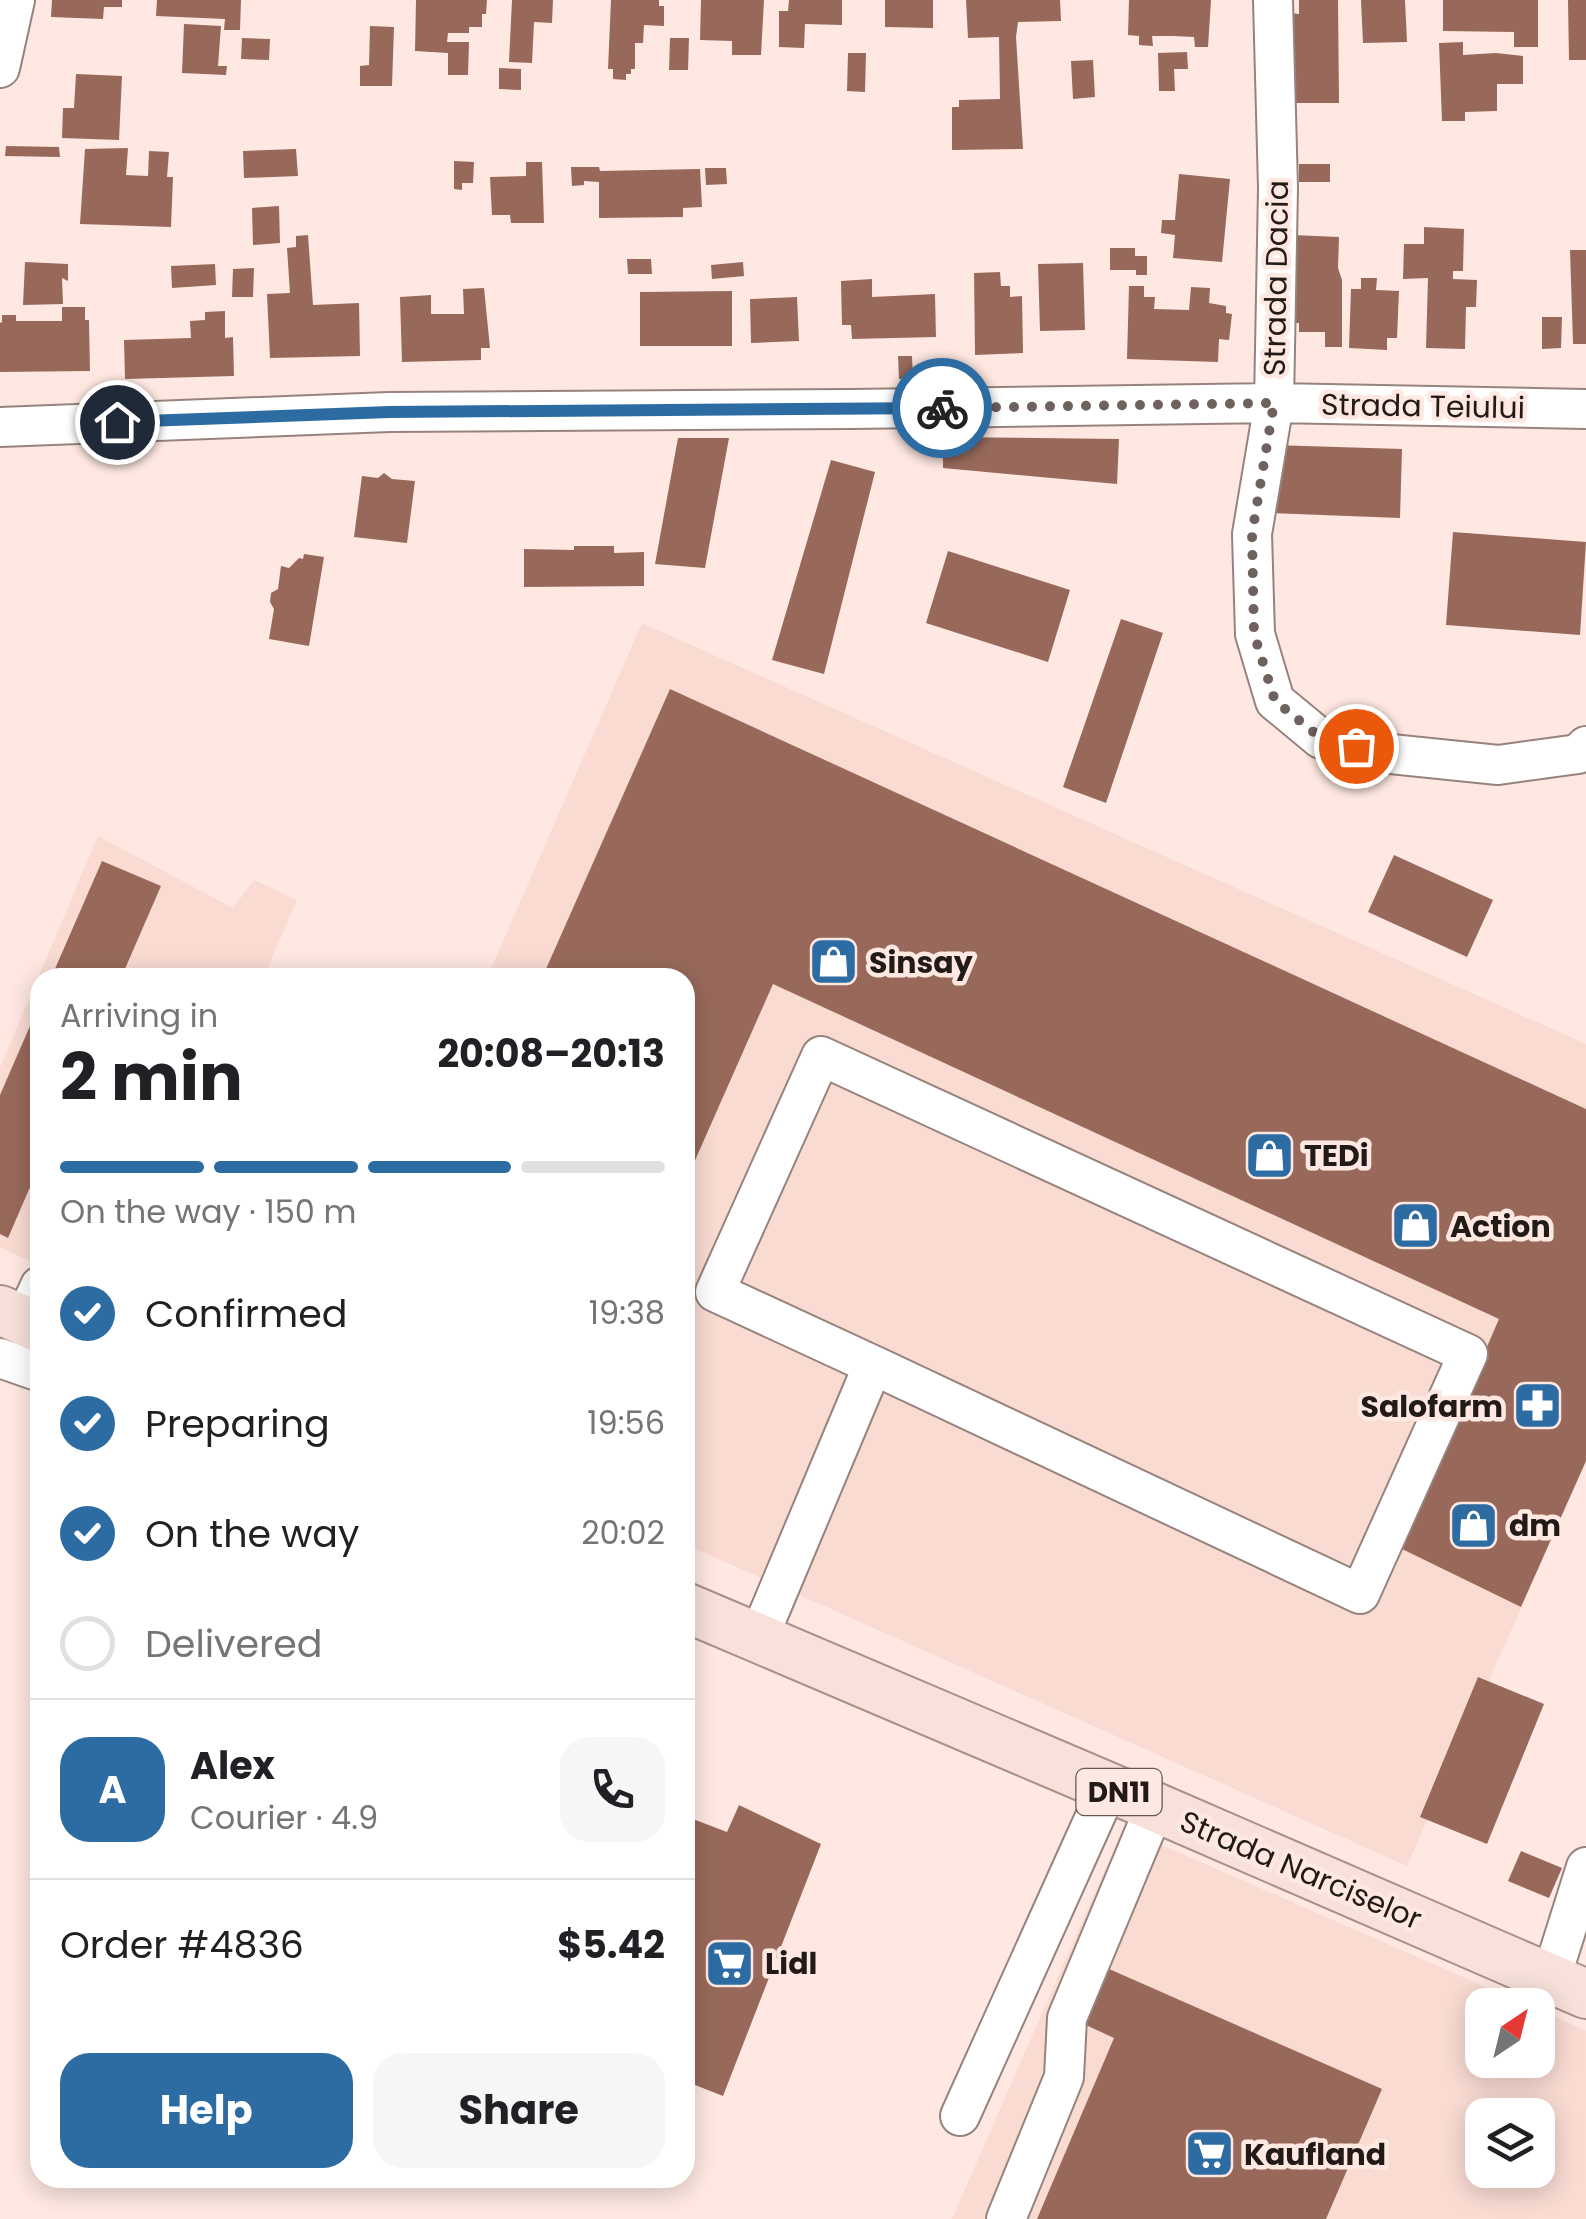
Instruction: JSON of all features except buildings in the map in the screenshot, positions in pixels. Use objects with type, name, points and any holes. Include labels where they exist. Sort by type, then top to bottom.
[{"type":"main road","name":"Strada Narciselor","points":[[695,1611],[1569,1986]]},
{"type":"street","points":[[0,68],[15,0]]},
{"type":"street","name":"Strada Dacia","points":[[1272,0],[1278,188],[1274,403],[1252,534],[1254,634],[1275,701],[1321,738],[1391,754],[1498,765],[1578,754],[1586,746]]},
{"type":"street","name":"Strada Teiului","points":[[0,427],[389,412],[1274,403],[1586,409]]},
{"type":"street","points":[[822,1056],[1468,1354],[1360,1594],[873,1365],[716,1292],[822,1056]]},
{"type":"street","points":[[21,1320],[30,1345]]},
{"type":"street","points":[[758,1639],[873,1365]]},
{"type":"street","points":[[960,2116],[1108,1788]]},
{"type":"street","points":[[1006,2219],[1064,2077],[1067,2018],[1155,1806]]},
{"type":"street","points":[[1569,1986],[1586,1866]]},
{"type":"shaded area","points":[[642,623],[1586,1044],[1586,1461],[1407,1866],[695,1548],[695,968],[491,968]]},
{"type":"shaded area","points":[[98,836],[233,908],[254,880],[297,900],[268,968],[42,968]]},
{"type":"shaded area","points":[[30,997],[30,1261],[0,1247],[0,1068]]},
{"type":"shaded area","points":[[1123,1828],[1488,1988],[1465,1988],[1465,2078],[1555,2078],[1555,2017],[1586,2031],[1586,2219],[952,2219]]},
{"type":"way so far","points":[[942,408],[1274,403],[1252,534],[1254,634],[1275,701],[1321,738],[1356,746]]},
{"type":"place","name":"Sinsay","points":[[834,962]]},
{"type":"place","name":"TEDi","points":[[1269,1155]]},
{"type":"place","name":"Action","points":[[1415,1226]]},
{"type":"place","name":"Salofarm","points":[[1538,1406]]},
{"type":"place","name":"dm","points":[[1474,1525]]},
{"type":"place","name":"Lidl","points":[[730,1963]]},
{"type":"place","name":"Kaufland","points":[[1209,2154]]},
{"type":"route","points":[[117,422],[389,412],[942,408]]}]
